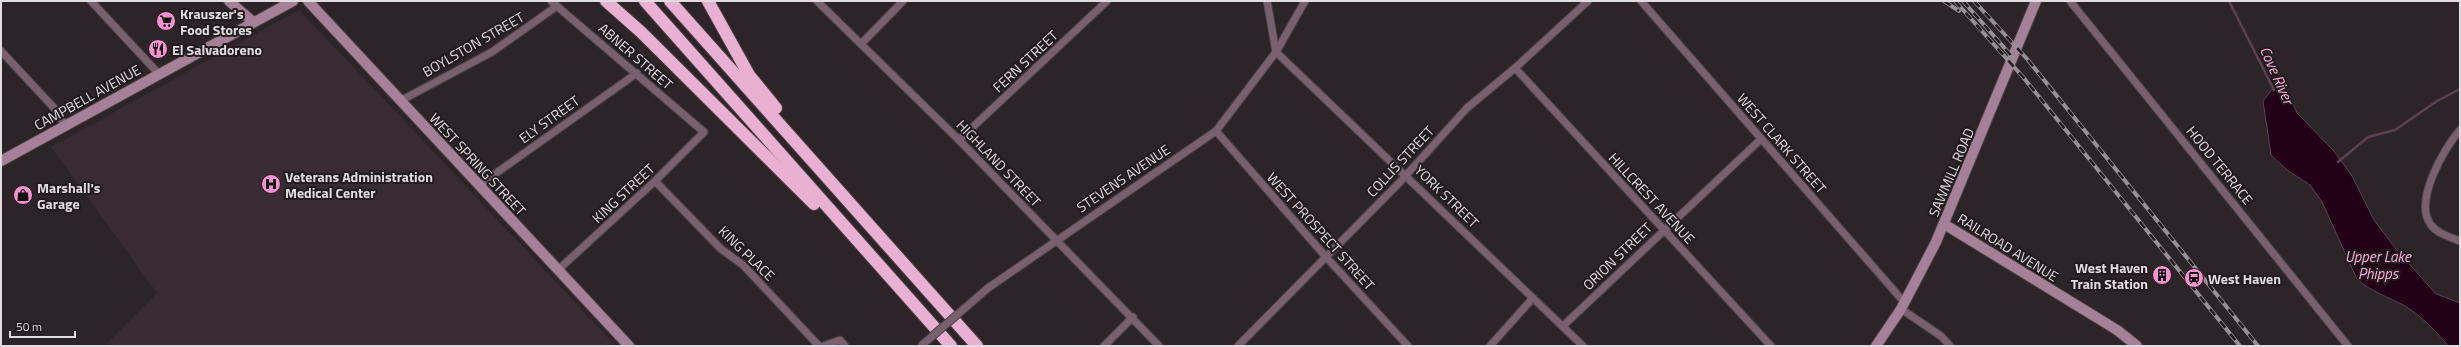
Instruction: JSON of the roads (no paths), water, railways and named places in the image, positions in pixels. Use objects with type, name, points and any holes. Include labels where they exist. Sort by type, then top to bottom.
[{"type":"highway","points":[[606,1],[722,111],[902,292]]},
{"type":"highway","points":[[645,1],[951,346]]},
{"type":"highway","points":[[670,1],[977,346]]},
{"type":"highway","points":[[708,1],[749,75],[856,210]]},
{"type":"main road","points":[[229,1],[252,21]]},
{"type":"main road","name":"CAMPBELL AVENUE","points":[[1,161],[252,21],[293,1]]},
{"type":"main road","name":"WEST SPRING STREET","points":[[308,1],[478,186],[629,346]]},
{"type":"main road","name":"SAWMILL ROAD","points":[[1876,346],[1902,306],[1944,224],[2036,1]]},
{"type":"main road","name":"RAILROAD AVENUE","points":[[1944,224],[2117,330],[2137,346]]},
{"type":"street","points":[[91,1],[158,73]]},
{"type":"street","name":"HIGHLAND STREET","points":[[817,1],[959,140],[1159,346]]},
{"type":"street","points":[[861,44],[903,1]]},
{"type":"street","name":"FERN STREET","points":[[959,140],[1107,1]]},
{"type":"street","points":[[1267,1],[1276,52]]},
{"type":"street","name":"STEVENS AVENUE","points":[[921,346],[988,288],[1216,131],[1276,52],[1305,1]]},
{"type":"street","name":"COLLIS STREET","points":[[1238,346],[1406,175],[1467,108],[1515,68],[1588,1]]},
{"type":"street","name":"WEST CLARK STREET","points":[[1640,1],[1761,138],[1902,306],[1941,336],[1950,346]]},
{"type":"street","name":"HOOD TERRACE","points":[[2070,1],[2348,346]]},
{"type":"street","name":"BOYLSTON STREET","points":[[400,101],[498,48],[554,4]]},
{"type":"street","name":"ABNER STREET","points":[[554,4],[637,73],[704,132]]},
{"type":"street","points":[[1,51],[55,109],[66,126]]},
{"type":"street","name":"YORK STREET","points":[[1276,52],[1583,346]]},
{"type":"street","name":"HILLCREST AVENUE","points":[[1515,68],[1771,346]]},
{"type":"street","name":"ELY STREET","points":[[478,186],[637,73]]},
{"type":"street","points":[[2460,130],[2446,148],[2434,172],[2427,195],[2425,209],[2429,222],[2435,229],[2460,241]]},
{"type":"street","name":"WEST PROSPECT STREET","points":[[1216,131],[1326,257],[1408,346]]},
{"type":"street","name":"KING STREET","points":[[558,270],[655,181],[704,132]]},
{"type":"street","name":"ORION STREET","points":[[1563,326],[1761,138]]},
{"type":"street","name":"KING PLACE","points":[[655,181],[721,249],[743,265],[819,346]]},
{"type":"street","points":[[1490,346],[1534,298]]},
{"type":"street","points":[[1104,346],[1133,318]]},
{"type":"street","points":[[823,346],[840,340],[845,346]]},
{"type":"water","name":"Upper Lake Phipps","points":[[2279,85],[2285,86],[2297,113],[2333,150],[2352,176],[2374,220],[2396,249],[2436,294],[2460,303],[2460,346],[2448,346],[2417,314],[2405,306],[2362,284],[2357,279],[2322,202],[2310,185],[2287,170],[2271,155],[2263,101],[2274,87]]},
{"type":"waterway","name":"Cove River","points":[[2229,1],[2274,90]]},
{"type":"waterway","name":"Cove River","points":[[2338,162],[2368,137],[2395,130],[2437,101],[2460,89]]},
{"type":"railway","points":[[1944,1],[1959,11]]},
{"type":"railway","points":[[1955,1],[2023,77],[2240,346]]},
{"type":"railway","points":[[1963,1],[2015,60]]},
{"type":"railway","points":[[1974,1],[2028,60],[2258,346]]},
{"type":"place","name":"Krauszer's Food Stores","points":[[166,21]]},
{"type":"place","name":"El Salvadoreno","points":[[158,49]]},
{"type":"place","name":"Veterans Administration Medical Center","points":[[271,184]]},
{"type":"place","name":"Marshall's Garage","points":[[23,195]]},
{"type":"place","name":"West Haven Train Station","points":[[2162,275]]},
{"type":"place","name":"West Haven","points":[[2194,278]]}]
